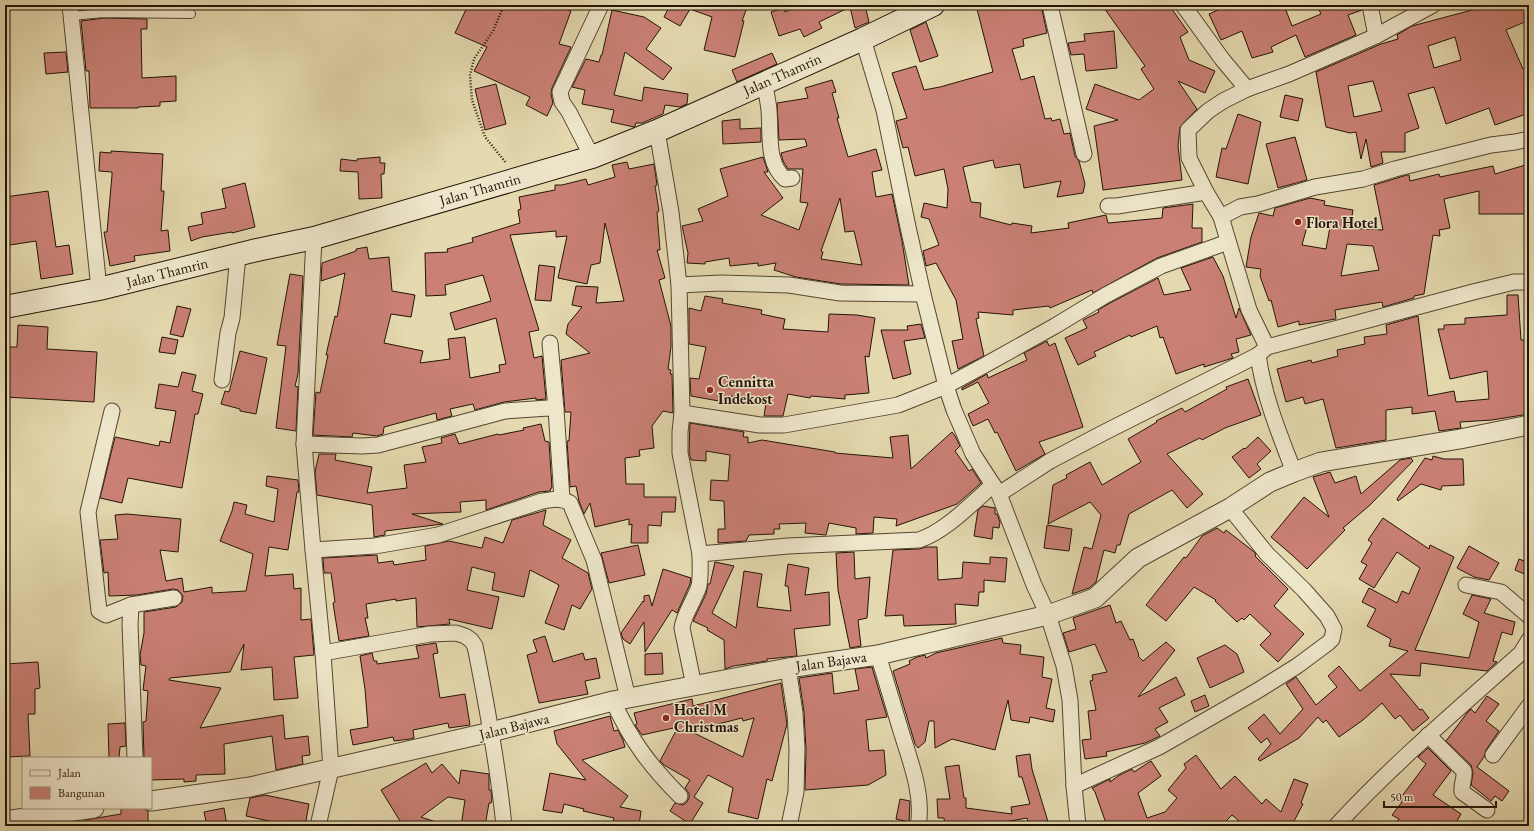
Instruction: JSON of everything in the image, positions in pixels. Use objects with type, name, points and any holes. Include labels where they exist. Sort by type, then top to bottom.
[{"type":"main road","name":"Jalan Thamrin","points":[[5,307],[99,289],[314,238],[592,156],[657,130],[863,39],[933,5]]},
{"type":"street","points":[[592,156],[569,112],[562,102],[560,92],[601,5]]},
{"type":"street","points":[[1050,5],[1084,154]]},
{"type":"street","points":[[1183,5],[1222,59],[1247,89]]},
{"type":"street","points":[[1370,5],[1376,36]]},
{"type":"street","points":[[1294,472],[1270,409],[1261,377],[1263,351],[1221,217],[1206,192],[1189,158],[1188,130],[1208,111],[1223,101],[1247,89],[1289,74],[1376,36],[1433,5]]},
{"type":"street","points":[[71,11],[99,289]]},
{"type":"street","points":[[863,39],[884,110],[923,294],[946,386],[954,410],[973,454],[996,489],[1034,585],[1048,615],[1064,666],[1070,700],[1074,786],[1078,826]]},
{"type":"street","points":[[764,82],[769,109],[773,162],[781,175],[785,178],[792,178]]},
{"type":"street","points":[[657,130],[670,212],[678,285],[682,413],[680,453],[700,554],[700,576],[698,586],[682,628],[694,686]]},
{"type":"street","points":[[1221,217],[1240,207],[1258,204],[1315,187],[1363,180],[1395,169],[1491,145],[1529,139]]},
{"type":"street","points":[[1108,206],[1117,206],[1206,192]]},
{"type":"street","points":[[314,238],[304,444],[323,653],[331,769],[318,826]]},
{"type":"street","points":[[682,413],[760,426],[784,425],[898,405],[946,386],[1055,326],[1106,294],[1161,266],[1228,242]]},
{"type":"street","points":[[222,380],[228,333],[232,318],[238,255]]},
{"type":"street","points":[[700,554],[788,546],[919,540],[926,538],[996,489],[1263,351],[1355,322],[1514,282],[1529,282]]},
{"type":"street","points":[[678,285],[789,285],[840,293],[923,294]]},
{"type":"street","points":[[550,344],[562,500]]},
{"type":"street","points":[[304,444],[362,446],[378,445],[505,411],[548,408],[556,409]]},
{"type":"street","points":[[112,411],[88,512],[99,611],[106,615],[131,605],[174,598]]},
{"type":"street","name":"Jalan Bajawa","points":[[152,801],[250,787],[492,732],[621,699],[788,668],[878,655],[1048,615],[1095,598],[1138,558],[1230,508],[1270,482],[1294,472],[1321,462],[1460,439],[1529,425]]},
{"type":"street","points":[[313,550],[375,546],[438,535],[542,501],[556,499],[570,503],[594,560],[621,699],[634,742],[661,776],[680,796]]},
{"type":"street","points":[[1074,786],[1159,747],[1198,725],[1290,670],[1332,639],[1334,629],[1327,616],[1304,590],[1267,554],[1230,508]]},
{"type":"street","points":[[1466,585],[1500,592],[1529,616]]},
{"type":"street","points":[[131,605],[130,624],[135,757]]},
{"type":"street","points":[[323,653],[430,634],[456,633],[471,640],[475,646],[492,732],[504,826]]},
{"type":"street","points":[[1336,826],[1358,802],[1428,735],[1525,658],[1529,640]]},
{"type":"street","points":[[878,655],[917,790],[920,812],[918,826]]},
{"type":"street","points":[[788,668],[795,713],[797,757],[796,792],[789,826]]},
{"type":"street","points":[[1493,755],[1529,706]]},
{"type":"street","points":[[1428,735],[1449,754],[1464,771],[1465,776],[1462,782],[1462,792],[1487,810]]},
{"type":"street","points":[[5,821],[87,809]]},
{"type":"lane","points":[[71,11],[191,14]]},
{"type":"path","points":[[504,5],[493,31],[474,59],[470,75],[472,100],[485,137],[500,155],[512,173],[512,180]]},
{"type":"building","points":[[79,5],[131,5],[131,8],[80,10]]},
{"type":"building","points":[[468,5],[554,5],[571,11],[559,44],[571,47],[552,88],[551,94],[553,103],[547,116],[526,105],[530,97],[474,71],[487,47],[455,33]]},
{"type":"building","points":[[670,5],[748,5],[742,21],[744,21],[735,57],[704,50],[712,17],[690,9],[680,26],[664,17]]},
{"type":"building","points":[[800,5],[865,5],[869,22],[855,28],[850,7],[819,22],[822,28],[804,37],[800,29],[779,36],[771,12],[784,8],[785,12]]},
{"type":"building","points":[[976,5],[1041,5],[1047,33],[1023,39],[1024,46],[1012,49],[1021,80],[1034,76],[1045,119],[1051,118],[1052,121],[1060,119],[1064,134],[1070,133],[1075,156],[1079,161],[1085,184],[1083,193],[1057,197],[1061,181],[1024,188],[1020,164],[995,168],[993,160],[963,167],[971,202],[981,203],[980,217],[1011,225],[1012,223],[1032,226],[1031,233],[1069,228],[1068,223],[1106,215],[1108,223],[1162,218],[1163,208],[1193,204],[1192,228],[1202,228],[1202,242],[1157,258],[1093,293],[1092,290],[1050,308],[1049,306],[1013,310],[1013,315],[978,312],[979,318],[976,319],[984,356],[958,369],[952,341],[963,339],[956,300],[936,263],[926,266],[923,251],[939,245],[929,219],[921,217],[924,203],[947,208],[948,189],[944,169],[915,176],[908,147],[903,148],[896,121],[907,118],[892,73],[916,66],[924,90],[993,72]]},
{"type":"building","points":[[1102,5],[1169,5],[1188,32],[1180,37],[1189,60],[1215,71],[1205,93],[1178,81],[1197,109],[1180,127],[1178,146],[1182,180],[1103,190],[1094,126],[1118,120],[1086,109],[1095,84],[1139,100],[1154,89],[1141,69],[1145,66]]},
{"type":"building","points":[[1229,5],[1284,5],[1292,26],[1321,14],[1317,5],[1361,5],[1362,10],[1348,15],[1356,35],[1305,57],[1296,35],[1271,47],[1273,52],[1252,58],[1242,31],[1221,40],[1209,14]]},
{"type":"building","points":[[1491,5],[1529,5],[1529,11],[1524,14],[1527,21],[1506,30],[1523,69],[1529,66],[1529,113],[1495,125],[1489,108],[1446,124],[1434,87],[1408,94],[1419,128],[1405,133],[1405,152],[1381,152],[1383,163],[1371,167],[1366,139],[1361,159],[1356,132],[1350,133],[1326,127],[1316,72],[1381,44],[1398,39],[1397,35],[1412,26]],"holes":[[[1455,37],[1461,60],[1434,68],[1428,46]],[[1373,81],[1382,111],[1354,117],[1348,86]]]},
{"type":"building","points":[[612,10],[644,17],[661,28],[646,49],[672,68],[663,80],[625,52],[614,95],[642,101],[644,87],[688,94],[687,104],[680,107],[665,105],[663,114],[642,123],[636,123],[634,127],[611,122],[614,110],[582,104],[585,90],[572,87],[586,59],[599,62],[602,55]]},
{"type":"building","points":[[104,18],[147,19],[147,29],[141,29],[142,78],[176,76],[176,101],[160,102],[160,106],[138,108],[90,108],[89,71],[86,71],[81,21]]},
{"type":"building","points":[[926,22],[938,56],[920,62],[910,30]]},
{"type":"building","points":[[1114,31],[1117,68],[1086,71],[1084,54],[1071,55],[1068,43],[1085,41],[1084,34]]},
{"type":"building","points":[[66,52],[68,72],[46,74],[44,53]]},
{"type":"building","points":[[772,53],[777,64],[737,82],[732,70]]},
{"type":"building","points":[[832,80],[836,92],[832,93],[839,118],[837,118],[848,157],[876,149],[882,170],[872,172],[876,197],[892,194],[909,285],[841,284],[796,277],[774,270],[776,263],[758,266],[758,263],[730,266],[729,258],[705,262],[705,264],[687,263],[688,253],[682,226],[703,221],[698,209],[728,196],[720,169],[763,157],[768,172],[764,172],[783,198],[761,215],[799,230],[808,203],[800,202],[803,169],[788,169],[783,161],[781,153],[807,146],[805,139],[779,140],[777,103],[808,98],[805,88]],"holes":[[[840,198],[845,232],[854,231],[862,265],[821,259],[823,252],[821,251]]]},
{"type":"building","points":[[496,84],[506,124],[485,130],[475,89]]},
{"type":"building","points":[[1285,95],[1303,99],[1298,121],[1280,117]]},
{"type":"building","points":[[1238,114],[1261,122],[1248,184],[1216,177],[1222,148],[1226,149]]},
{"type":"building","points":[[740,119],[740,129],[761,128],[761,142],[723,144],[722,121]]},
{"type":"building","points":[[1295,137],[1307,180],[1278,188],[1266,144]]},
{"type":"building","points":[[111,151],[163,154],[161,191],[164,191],[161,231],[168,230],[170,251],[134,256],[135,261],[110,266],[104,232],[107,232],[112,172],[99,171],[100,152],[111,153]]},
{"type":"building","points":[[380,157],[380,163],[385,163],[384,174],[381,174],[382,198],[359,199],[358,172],[340,171],[341,159],[357,161],[357,159]]},
{"type":"building","points":[[627,162],[629,169],[654,164],[657,185],[655,186],[659,211],[657,212],[660,250],[657,250],[665,278],[659,280],[671,326],[671,347],[668,369],[671,370],[670,374],[672,374],[673,413],[663,411],[652,426],[654,448],[639,450],[640,456],[625,458],[626,484],[644,484],[644,497],[676,497],[675,512],[662,512],[661,526],[648,525],[648,543],[631,543],[632,524],[629,525],[629,519],[595,527],[590,503],[584,514],[579,501],[576,486],[570,487],[567,441],[569,441],[571,412],[565,412],[561,360],[590,353],[566,334],[568,324],[582,307],[572,305],[576,286],[598,287],[596,303],[624,301],[605,223],[600,263],[591,265],[587,284],[558,278],[567,236],[556,237],[556,231],[510,235],[539,330],[529,332],[534,358],[542,356],[546,399],[536,400],[536,398],[504,402],[475,410],[473,404],[450,409],[452,416],[437,420],[436,413],[384,427],[383,434],[377,436],[353,433],[352,437],[313,435],[316,392],[320,393],[328,355],[326,355],[335,316],[337,317],[345,273],[321,281],[322,263],[356,251],[356,249],[367,247],[369,259],[389,257],[392,291],[415,295],[411,317],[391,314],[384,343],[423,351],[420,363],[450,359],[448,339],[465,337],[470,378],[500,372],[499,365],[506,364],[496,318],[455,330],[450,313],[491,301],[483,275],[445,285],[446,295],[426,296],[425,253],[448,252],[447,249],[473,242],[472,238],[520,223],[518,210],[521,209],[519,197],[555,190],[555,185],[562,185],[586,179],[588,185],[615,177],[612,165]]},
{"type":"building","points":[[1529,164],[1529,214],[1479,214],[1479,191],[1444,199],[1450,228],[1439,230],[1440,236],[1433,235],[1424,294],[1414,296],[1414,298],[1383,307],[1382,302],[1335,310],[1336,319],[1299,325],[1299,321],[1278,327],[1271,300],[1269,301],[1260,276],[1261,269],[1246,267],[1251,237],[1259,213],[1273,216],[1275,208],[1310,198],[1325,201],[1324,205],[1353,210],[1350,228],[1383,230],[1374,185],[1407,175],[1409,175],[1410,181],[1439,174],[1440,177],[1493,166],[1495,174]],"holes":[[[1308,223],[1330,227],[1326,249],[1302,245]],[[1347,244],[1373,246],[1379,270],[1341,276]]]},
{"type":"building","points":[[245,183],[255,227],[232,233],[202,237],[191,241],[188,227],[203,224],[201,213],[226,208],[222,189]]},
{"type":"building","points":[[48,191],[56,247],[69,245],[73,274],[41,279],[36,241],[10,245],[5,211],[5,197]]},
{"type":"building","points":[[1213,257],[1223,276],[1236,318],[1239,308],[1251,335],[1236,339],[1239,352],[1231,354],[1233,358],[1204,367],[1204,364],[1176,374],[1163,337],[1160,338],[1157,326],[1131,337],[1130,335],[1094,352],[1096,356],[1078,365],[1065,338],[1087,328],[1083,320],[1099,312],[1098,310],[1110,303],[1158,278],[1164,295],[1191,290],[1181,268]]},
{"type":"building","points":[[539,265],[555,267],[551,301],[535,300]]},
{"type":"building","points":[[290,274],[303,276],[298,374],[295,386],[298,387],[296,431],[276,428],[286,346],[277,345]]},
{"type":"building","points":[[1507,295],[1518,295],[1521,340],[1529,340],[1529,365],[1525,365],[1529,414],[1492,420],[1460,422],[1461,428],[1439,431],[1435,411],[1412,414],[1412,407],[1386,410],[1386,440],[1336,448],[1323,399],[1305,404],[1303,397],[1286,402],[1277,369],[1311,360],[1312,363],[1338,356],[1337,350],[1365,344],[1364,337],[1387,334],[1386,325],[1418,316],[1428,396],[1454,391],[1456,402],[1489,399],[1487,371],[1450,379],[1438,329],[1444,329],[1444,325],[1465,324],[1465,318],[1507,315]]},
{"type":"building","points":[[705,296],[723,299],[722,303],[762,310],[761,314],[785,319],[783,329],[828,332],[829,314],[857,315],[875,318],[869,357],[865,356],[869,393],[845,395],[845,399],[811,396],[810,398],[788,394],[783,416],[764,416],[766,403],[731,396],[730,403],[691,396],[690,378],[699,379],[706,347],[689,344],[689,308],[701,311]]},
{"type":"building","points":[[177,306],[191,309],[183,337],[170,334]]},
{"type":"building","points":[[921,324],[925,338],[904,341],[911,374],[893,379],[881,330],[908,330],[907,326]]},
{"type":"building","points":[[18,325],[48,327],[47,349],[97,352],[94,402],[5,397],[5,357],[8,357],[9,347],[17,347]]},
{"type":"building","points":[[162,337],[178,340],[175,354],[159,352]]},
{"type":"building","points":[[1047,341],[1049,346],[1055,343],[1083,427],[1039,442],[1045,454],[1016,471],[997,432],[995,433],[988,419],[973,426],[968,414],[989,403],[978,382],[962,390],[962,388],[987,374],[988,378],[1027,360],[1024,353]]},
{"type":"building","points":[[240,351],[267,358],[256,414],[240,411],[240,409],[221,404],[225,391],[229,392]]},
{"type":"building","points":[[182,372],[196,375],[192,391],[203,394],[198,414],[195,414],[182,488],[128,478],[122,503],[100,498],[115,437],[159,446],[160,441],[170,443],[176,411],[155,408],[159,384],[178,387]]},
{"type":"building","points":[[1248,379],[1261,415],[1225,428],[1202,440],[1200,438],[1167,454],[1203,494],[1187,508],[1172,490],[1129,514],[1120,545],[1117,545],[1115,553],[1104,550],[1096,582],[1089,588],[1072,594],[1084,547],[1092,549],[1101,515],[1090,502],[1048,524],[1053,485],[1067,478],[1066,475],[1090,462],[1102,485],[1141,462],[1128,439],[1157,422],[1156,421],[1182,408],[1185,412],[1227,389],[1226,387]]},
{"type":"building","points":[[690,423],[744,432],[743,437],[748,437],[748,443],[762,440],[835,453],[893,458],[890,437],[908,435],[911,469],[952,432],[960,446],[955,451],[969,471],[972,469],[981,483],[957,504],[896,526],[897,519],[874,517],[873,533],[856,534],[856,528],[829,523],[826,535],[805,533],[806,523],[779,524],[780,529],[774,529],[774,534],[749,535],[746,541],[718,543],[718,529],[725,529],[724,501],[710,500],[711,480],[728,481],[730,455],[706,451],[706,461],[691,460],[689,452]]},
{"type":"building","points":[[541,424],[545,441],[549,442],[552,488],[550,491],[539,492],[486,510],[486,500],[460,502],[461,512],[412,514],[443,524],[385,531],[385,535],[374,537],[372,505],[317,495],[315,472],[319,454],[336,454],[335,460],[372,467],[367,493],[407,488],[404,465],[426,462],[422,447],[442,443],[441,438],[455,434],[459,444],[498,434],[524,430],[523,428]]},
{"type":"building","points":[[1258,437],[1271,451],[1257,464],[1261,469],[1249,478],[1232,457],[1244,448],[1245,449]]},
{"type":"building","points":[[1433,456],[1444,459],[1463,459],[1464,485],[1442,486],[1441,490],[1421,484],[1398,501],[1397,499],[1425,458],[1432,460]]},
{"type":"building","points":[[1411,458],[1413,461],[1370,505],[1343,528],[1345,530],[1307,569],[1271,537],[1304,497],[1329,517],[1313,477],[1330,472],[1335,483],[1356,476],[1361,494],[1400,460]]},
{"type":"building","points":[[267,476],[298,480],[299,492],[297,492],[288,550],[269,547],[265,576],[293,574],[294,589],[301,588],[301,620],[311,619],[314,655],[294,657],[298,698],[274,700],[272,667],[241,670],[244,644],[230,672],[170,678],[169,680],[221,688],[200,728],[283,715],[285,739],[308,736],[310,755],[302,756],[303,764],[276,770],[272,736],[224,744],[225,774],[196,775],[196,781],[184,782],[184,779],[152,780],[152,757],[144,757],[143,722],[146,721],[148,691],[143,690],[146,666],[141,665],[140,655],[144,633],[144,612],[176,607],[182,602],[183,596],[178,590],[173,589],[137,595],[109,596],[108,572],[104,573],[100,540],[118,539],[115,515],[127,514],[181,519],[178,552],[160,550],[166,581],[182,578],[184,592],[212,587],[212,593],[246,591],[253,554],[220,541],[234,502],[247,505],[245,514],[274,522],[278,489],[266,486]]},
{"type":"building","points":[[983,506],[995,508],[995,514],[997,514],[1000,522],[999,528],[993,527],[992,539],[974,536],[978,510]]},
{"type":"building","points":[[546,510],[543,525],[571,540],[562,558],[588,573],[592,589],[580,609],[572,605],[564,630],[545,623],[559,585],[530,570],[524,597],[492,590],[495,573],[472,567],[467,590],[499,597],[492,629],[449,619],[450,624],[417,627],[416,598],[396,601],[396,599],[366,604],[368,618],[365,618],[369,636],[339,641],[333,603],[335,602],[331,573],[324,573],[323,558],[377,555],[378,563],[393,561],[394,565],[426,560],[425,546],[449,541],[482,548],[485,537],[503,543],[512,520]]},
{"type":"building","points":[[1383,518],[1429,549],[1430,545],[1454,557],[1415,650],[1469,658],[1479,622],[1463,614],[1472,595],[1491,599],[1484,613],[1515,622],[1512,635],[1502,632],[1493,661],[1497,662],[1487,671],[1421,663],[1420,676],[1390,674],[1420,710],[1422,709],[1429,718],[1413,731],[1400,715],[1395,719],[1382,703],[1363,720],[1339,737],[1326,720],[1323,723],[1318,717],[1299,738],[1260,761],[1258,759],[1271,744],[1267,738],[1261,743],[1248,728],[1264,714],[1280,734],[1303,709],[1286,684],[1296,677],[1316,705],[1337,687],[1328,676],[1339,666],[1360,691],[1408,651],[1389,646],[1391,639],[1367,626],[1376,609],[1362,602],[1369,588],[1397,603],[1402,591],[1409,594],[1420,568],[1397,552],[1374,588],[1359,579],[1367,565],[1361,562],[1372,543],[1368,540]]},
{"type":"building","points":[[1047,525],[1072,529],[1069,551],[1044,548]]},
{"type":"building","points":[[1217,528],[1224,533],[1226,530],[1253,551],[1256,554],[1255,556],[1288,589],[1274,606],[1304,634],[1278,662],[1260,645],[1271,634],[1250,614],[1244,620],[1242,618],[1237,622],[1215,601],[1216,600],[1194,587],[1166,621],[1146,605],[1184,557],[1186,558],[1202,536]]},
{"type":"building","points":[[638,545],[645,575],[609,583],[601,553]]},
{"type":"building","points":[[1469,546],[1499,563],[1489,580],[1474,577],[1457,568]]},
{"type":"building","points":[[926,547],[937,547],[938,580],[962,578],[963,562],[990,564],[990,557],[1007,558],[1005,582],[984,580],[984,592],[979,592],[978,606],[955,604],[956,624],[904,626],[903,615],[885,616],[893,550],[919,549]]},
{"type":"building","points":[[854,552],[855,579],[870,577],[867,618],[858,620],[861,646],[850,648],[838,590],[836,553]]},
{"type":"building","points":[[1519,559],[1529,563],[1529,576],[1515,570]]},
{"type":"building","points":[[715,562],[734,566],[712,613],[736,628],[744,571],[762,574],[757,607],[791,611],[788,586],[785,586],[788,564],[809,568],[805,595],[829,592],[830,625],[794,629],[797,656],[767,659],[767,661],[733,666],[725,669],[724,640],[707,630],[708,628],[693,621],[706,594],[708,584],[710,584]]},
{"type":"building","points":[[663,569],[691,578],[690,584],[677,613],[672,610],[645,652],[644,622],[630,644],[623,639],[621,633],[643,601],[644,602],[644,596],[649,595],[652,606]]},
{"type":"building","points":[[1110,605],[1116,623],[1121,621],[1130,640],[1133,639],[1139,655],[1138,656],[1143,661],[1166,642],[1175,650],[1138,697],[1176,677],[1185,695],[1159,708],[1168,722],[1155,729],[1160,736],[1145,743],[1106,752],[1107,756],[1085,759],[1082,740],[1091,739],[1088,711],[1096,710],[1090,681],[1093,680],[1092,675],[1107,672],[1095,644],[1069,652],[1063,633],[1076,629],[1073,618]]},
{"type":"building","points":[[545,636],[553,662],[583,653],[585,660],[596,658],[600,678],[585,681],[588,694],[539,703],[527,655],[537,652],[533,640]]},
{"type":"building","points":[[1002,638],[1003,643],[1021,645],[1020,654],[1044,657],[1042,677],[1052,679],[1046,708],[1055,710],[1053,722],[1030,717],[1029,723],[1011,720],[1008,700],[995,750],[952,739],[935,748],[934,721],[929,721],[925,742],[918,748],[915,744],[893,671],[910,664],[909,661],[917,657],[925,655],[926,658],[936,653]]},
{"type":"building","points":[[436,643],[438,653],[433,654],[440,698],[465,694],[470,725],[449,728],[448,723],[413,730],[414,738],[410,739],[394,741],[393,737],[353,745],[350,730],[368,727],[365,689],[360,656],[372,653],[374,661],[377,661],[377,664],[419,658],[416,646]]},
{"type":"building","points":[[1225,645],[1237,654],[1244,672],[1210,688],[1197,658]]},
{"type":"building","points":[[662,653],[663,674],[645,675],[645,654]]},
{"type":"building","points":[[38,662],[40,688],[35,689],[35,714],[28,714],[30,756],[5,757],[5,664]]},
{"type":"building","points":[[872,667],[887,717],[866,720],[869,751],[884,750],[886,775],[868,785],[805,790],[806,749],[804,712],[799,678],[832,673],[834,694],[859,690],[855,669]]},
{"type":"building","points":[[781,683],[787,724],[772,781],[767,779],[758,819],[728,812],[733,788],[708,775],[694,797],[703,803],[690,824],[670,811],[675,803],[683,805],[689,798],[689,793],[685,788],[690,780],[664,765],[660,761],[678,727],[642,735],[635,725],[637,724],[634,713],[692,699],[693,706]],"holes":[[[742,718],[743,721],[754,718],[743,757],[690,731]]]},
{"type":"building","points":[[1205,695],[1209,706],[1195,712],[1191,701]]},
{"type":"building","points":[[1487,696],[1499,704],[1486,721],[1499,731],[1477,767],[1509,791],[1502,801],[1495,796],[1491,801],[1471,785],[1473,773],[1471,765],[1446,741],[1467,713],[1471,709],[1475,713]]},
{"type":"building","points":[[610,716],[614,731],[618,730],[625,747],[582,760],[628,796],[620,807],[641,811],[639,826],[612,826],[614,818],[583,811],[584,809],[564,804],[562,813],[543,810],[550,773],[586,780],[557,744],[554,731]]},
{"type":"building","points":[[125,723],[126,746],[120,747],[119,757],[109,757],[108,724]]},
{"type":"building","points":[[1428,748],[1451,771],[1433,795],[1461,814],[1454,826],[1394,826],[1399,819],[1392,815],[1402,802],[1399,800],[1426,764],[1418,757]]},
{"type":"building","points":[[1030,754],[1032,769],[1049,825],[1029,826],[1027,818],[999,823],[998,826],[967,824],[967,826],[945,826],[944,818],[938,818],[937,799],[950,799],[945,767],[959,765],[964,798],[966,798],[966,808],[1012,814],[1011,807],[1030,804],[1022,777],[1019,777],[1016,756]]},
{"type":"building","points":[[1196,755],[1221,789],[1235,776],[1262,804],[1266,799],[1281,812],[1294,779],[1308,784],[1301,803],[1303,804],[1293,823],[1297,826],[1270,826],[1264,823],[1261,826],[1245,826],[1232,815],[1221,826],[1107,826],[1095,792],[1092,788],[1110,779],[1110,782],[1132,769],[1134,772],[1151,761],[1161,776],[1138,793],[1147,818],[1165,812],[1177,798],[1168,790],[1186,768],[1184,764]]},
{"type":"building","points":[[426,763],[432,773],[442,764],[459,784],[461,770],[489,774],[489,790],[491,790],[492,798],[491,803],[489,803],[485,826],[461,826],[465,800],[448,797],[421,817],[442,824],[441,826],[403,826],[381,790]]},
{"type":"building","points":[[265,795],[309,804],[305,826],[292,826],[246,816],[250,798]]},
{"type":"building","points":[[900,799],[910,801],[909,822],[896,819]]},
{"type":"building","points":[[224,808],[227,826],[207,826],[204,812]]},
{"type":"building","points":[[121,809],[145,809],[148,811],[148,826],[85,826],[85,820],[121,814]]},
{"type":"place","name":"Flora Hotel","points":[[1298,222]]},
{"type":"place","name":"Cennitta Indekost","points":[[710,390]]},
{"type":"place","name":"Hotel M Christmas","points":[[666,718]]}]
